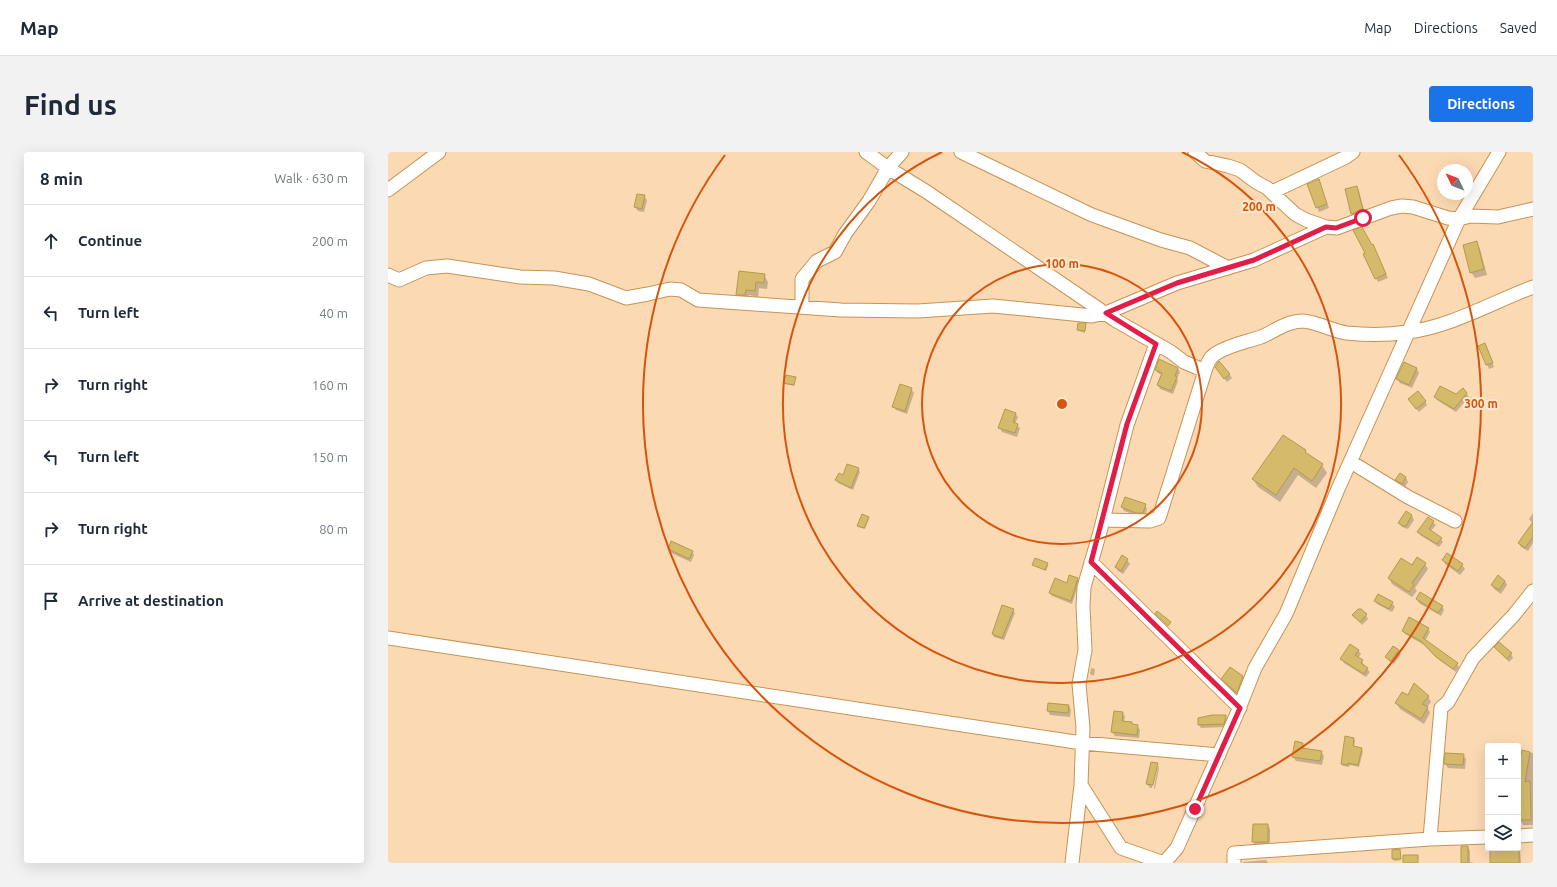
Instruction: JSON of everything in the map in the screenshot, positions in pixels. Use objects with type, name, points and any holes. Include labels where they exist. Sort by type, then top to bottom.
[{"type":"street","points":[[388,190],[439,152]]},
{"type":"street","points":[[866,152],[1106,313],[1171,352],[1184,362],[1205,371]]},
{"type":"street","points":[[802,307],[802,279],[817,261],[835,252],[845,234],[869,201],[888,168],[902,152]]},
{"type":"street","points":[[961,152],[1092,215],[1161,240],[1190,248],[1228,268]]},
{"type":"street","points":[[1196,152],[1205,161],[1240,170],[1272,192],[1295,214],[1306,220],[1326,227],[1336,228],[1391,208],[1402,206],[1413,207],[1448,218],[1459,219],[1470,216],[1498,217],[1533,209]]},
{"type":"street","points":[[1272,192],[1346,157],[1353,152]]},
{"type":"street","points":[[1081,785],[1121,848],[1164,863],[1178,848],[1240,708],[1255,668],[1286,614],[1351,462],[1459,219],[1499,152]]},
{"type":"street","points":[[388,275],[399,280],[426,268],[446,266],[520,277],[554,278],[589,284],[626,298],[670,289],[681,290],[698,300],[841,310],[918,311],[993,306],[1092,316],[1106,313],[1177,283],[1254,260],[1326,227]]},
{"type":"street","points":[[1102,520],[1150,521],[1159,518],[1208,361],[1215,354],[1291,323],[1308,322],[1346,333],[1377,334],[1409,332],[1431,327],[1461,317],[1533,287]]},
{"type":"street","points":[[1072,863],[1081,785],[1083,728],[1079,684],[1085,650],[1083,606],[1084,587],[1127,424],[1156,344]]},
{"type":"street","points":[[1351,462],[1408,497],[1454,521]]},
{"type":"street","points":[[1091,562],[1240,708]]},
{"type":"street","points":[[1430,839],[1441,708],[1448,702],[1473,658],[1513,616],[1533,591]]},
{"type":"street","points":[[388,638],[1082,743],[1219,755]]},
{"type":"street","points":[[1521,836],[1533,835]]},
{"type":"street","points":[[1234,863],[1234,853],[1430,839],[1485,837]]},
{"type":"building","points":[[1319,179],[1327,204],[1316,208],[1307,184]]},
{"type":"building","points":[[1357,186],[1363,210],[1351,214],[1345,189]]},
{"type":"building","points":[[637,194],[645,195],[642,209],[634,207]]},
{"type":"building","points":[[1362,227],[1372,245],[1373,244],[1386,274],[1375,279],[1363,254],[1365,253],[1353,230]]},
{"type":"building","points":[[1477,241],[1484,269],[1470,273],[1463,245]]},
{"type":"building","points":[[739,271],[765,274],[764,283],[756,282],[755,291],[746,290],[745,295],[736,295]]},
{"type":"building","points":[[1078,323],[1086,323],[1085,331],[1077,330]]},
{"type":"building","points":[[1485,343],[1493,363],[1486,365],[1478,346]]},
{"type":"building","points":[[1159,359],[1178,368],[1175,376],[1177,377],[1171,391],[1157,385],[1162,373],[1155,370]]},
{"type":"building","points":[[1219,361],[1230,374],[1224,379],[1215,367]]},
{"type":"building","points":[[1404,362],[1417,368],[1409,385],[1396,379]]},
{"type":"building","points":[[786,375],[796,377],[794,385],[783,383]]},
{"type":"building","points":[[900,384],[912,388],[905,411],[892,407]]},
{"type":"building","points":[[1440,386],[1456,394],[1463,388],[1467,393],[1454,409],[1434,397]]},
{"type":"building","points":[[1418,391],[1426,401],[1416,409],[1408,399]]},
{"type":"building","points":[[1005,409],[1016,413],[1013,422],[1018,424],[1015,433],[998,428]]},
{"type":"building","points":[[1283,435],[1306,450],[1305,452],[1323,464],[1312,481],[1294,468],[1276,495],[1252,479]]},
{"type":"building","points":[[847,464],[859,468],[851,488],[835,480],[839,473],[843,475]]},
{"type":"building","points":[[1400,473],[1406,477],[1402,484],[1395,480]]},
{"type":"building","points":[[1125,497],[1146,504],[1143,513],[1136,513],[1121,507]]},
{"type":"building","points":[[1406,511],[1412,515],[1406,526],[1403,526],[1398,523]]},
{"type":"building","points":[[862,514],[869,517],[864,528],[857,526]]},
{"type":"building","points":[[1428,517],[1434,521],[1429,529],[1442,538],[1437,544],[1417,532]]},
{"type":"building","points":[[1533,522],[1533,537],[1525,548],[1518,543]]},
{"type":"building","points":[[671,541],[693,551],[689,559],[668,549]]},
{"type":"building","points":[[1447,553],[1463,564],[1458,571],[1442,560]]},
{"type":"building","points":[[1122,555],[1128,559],[1121,571],[1115,567]]},
{"type":"building","points":[[1417,557],[1426,563],[1412,583],[1414,585],[1409,592],[1388,578],[1401,558],[1412,565]]},
{"type":"building","points":[[1035,558],[1048,563],[1045,570],[1032,565]]},
{"type":"building","points":[[1069,575],[1078,578],[1071,601],[1049,593],[1055,578],[1067,583]]},
{"type":"building","points":[[1498,575],[1505,581],[1499,590],[1491,585]]},
{"type":"building","points":[[1420,592],[1443,606],[1438,613],[1416,599]]},
{"type":"building","points":[[1378,594],[1393,602],[1389,609],[1374,601]]},
{"type":"building","points":[[1002,605],[1014,609],[1002,638],[992,634]]},
{"type":"building","points":[[1358,609],[1361,609],[1367,614],[1360,622],[1352,615]]},
{"type":"building","points":[[1157,611],[1171,622],[1168,626],[1155,614]]},
{"type":"building","points":[[1409,617],[1429,628],[1423,638],[1458,663],[1453,669],[1435,656],[1421,641],[1402,631]]},
{"type":"building","points":[[1499,642],[1512,653],[1507,659],[1494,647]]},
{"type":"building","points":[[1350,644],[1359,650],[1355,655],[1363,660],[1361,663],[1368,668],[1364,674],[1340,659]]},
{"type":"building","points":[[1393,646],[1399,650],[1391,661],[1385,657]]},
{"type":"building","points":[[1230,667],[1243,676],[1237,693],[1221,679]]},
{"type":"building","points":[[1414,683],[1429,696],[1422,704],[1428,707],[1421,719],[1395,703],[1402,692],[1408,695]]},
{"type":"building","points":[[1048,703],[1069,705],[1068,713],[1047,711]]},
{"type":"building","points":[[1114,711],[1123,712],[1122,721],[1132,722],[1132,724],[1138,725],[1137,735],[1111,732]]},
{"type":"building","points":[[1212,715],[1226,715],[1224,724],[1198,725],[1198,718]]},
{"type":"building","points":[[1345,736],[1354,738],[1353,746],[1362,748],[1358,765],[1348,763],[1348,765],[1341,764]]},
{"type":"building","points":[[1295,741],[1303,743],[1302,748],[1322,751],[1320,761],[1292,757]]},
{"type":"building","points":[[1522,750],[1530,752],[1525,782],[1530,781],[1531,820],[1521,820]]},
{"type":"building","points":[[1445,753],[1464,754],[1463,765],[1444,764]]},
{"type":"building","points":[[1151,762],[1158,763],[1153,785],[1146,784]]},
{"type":"building","points":[[1253,824],[1268,824],[1268,842],[1252,842]]},
{"type":"building","points":[[1461,846],[1468,846],[1468,863],[1461,863]]},
{"type":"building","points":[[1400,849],[1401,859],[1392,859],[1392,850]]},
{"type":"building","points":[[1490,851],[1519,851],[1519,863],[1490,863]]},
{"type":"building","points":[[1403,855],[1418,855],[1418,863],[1403,863]]},
{"type":"route","points":[[1195,809],[1240,708],[1091,562],[1127,424],[1156,344],[1115,320],[1106,313],[1177,283],[1254,260],[1326,227],[1336,228],[1363,218]]}]
